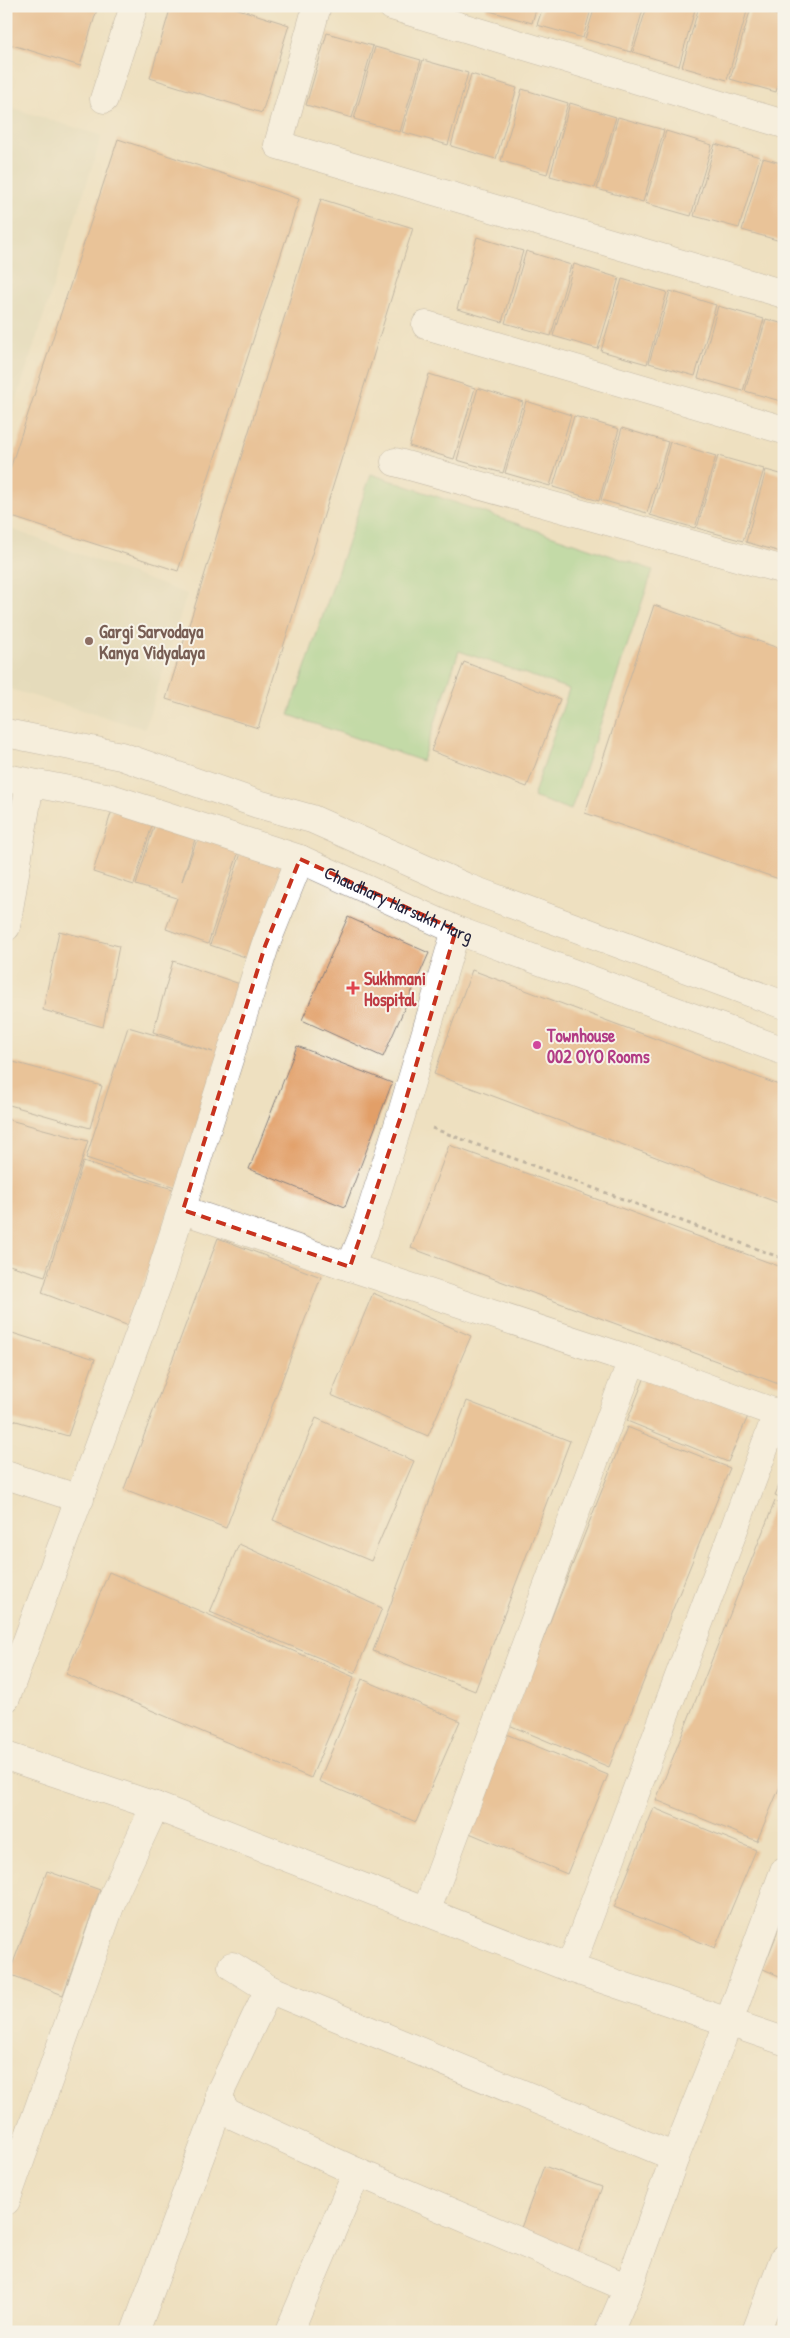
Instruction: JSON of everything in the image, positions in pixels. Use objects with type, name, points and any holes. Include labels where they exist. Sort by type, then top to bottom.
[{"type":"street","points":[[104,99],[134,6]]},
{"type":"street","points":[[317,6],[278,145],[784,294]]},
{"type":"street","points":[[392,6],[784,124]]},
{"type":"street","points":[[426,325],[784,430]]},
{"type":"street","points":[[395,462],[784,570]]},
{"type":"street","points":[[6,732],[122,756],[258,804],[312,819],[468,888],[784,1005]]},
{"type":"street","points":[[6,927],[18,781]]},
{"type":"street","name":"Chaudhary Harsukh Marg","points":[[18,781],[111,798],[300,859],[456,930],[784,1051]]},
{"type":"street","points":[[6,1698],[80,1499],[183,1210],[265,946],[300,859]]},
{"type":"street","points":[[350,1267],[364,1233],[401,1116],[456,930]]},
{"type":"street","points":[[183,1210],[632,1360],[780,1415],[570,1968]]},
{"type":"street","points":[[426,1912],[632,1360]]},
{"type":"street","points":[[6,1474],[80,1499]]},
{"type":"street","points":[[6,1756],[155,1806],[570,1968],[728,2024],[784,2041]]},
{"type":"street","points":[[6,2201],[115,1892],[155,1806]]},
{"type":"street","points":[[609,2332],[628,2288],[675,2157],[728,2024],[784,1871]]},
{"type":"street","points":[[232,1966],[269,1989],[675,2157]]},
{"type":"street","points":[[135,2332],[220,2103],[220,2092],[269,1989]]},
{"type":"street","points":[[220,2103],[228,2113],[357,2172],[628,2288]]},
{"type":"street","points":[[289,2332],[357,2172]]},
{"type":"street","points":[[756,2332],[784,2258]]},
{"type":"path","points":[[401,1116],[784,1259]]},
{"type":"highlighted area","points":[[300,859],[456,930],[401,1116],[350,1267],[183,1210],[265,946]]},
{"type":"shaded area","points":[[6,106],[102,136],[6,432]]},
{"type":"shaded area","name":"Gargi Sarvodaya Kanya Vidyalaya","points":[[6,527],[187,594],[145,729],[6,688]]},
{"type":"green space","points":[[371,474],[653,570],[571,810],[533,797],[569,689],[459,651],[422,761],[289,715]]},
{"type":"building","points":[[6,6],[98,6],[80,66],[6,43]]},
{"type":"building","points":[[171,6],[229,6],[289,25],[262,113],[150,78]]},
{"type":"building","points":[[487,6],[537,6],[532,23],[486,10]]},
{"type":"building","points":[[543,6],[592,6],[583,38],[537,25]]},
{"type":"building","points":[[595,6],[644,6],[631,52],[585,39]]},
{"type":"building","points":[[647,6],[696,6],[679,66],[633,52]]},
{"type":"building","points":[[699,6],[740,6],[748,8],[727,80],[682,67]]},
{"type":"building","points":[[751,8],[784,17],[784,65],[776,92],[730,79]]},
{"type":"building","points":[[327,33],[373,46],[352,118],[306,105]]},
{"type":"building","points":[[375,47],[421,60],[400,132],[354,119]]},
{"type":"building","points":[[423,60],[468,73],[448,145],[402,132]]},
{"type":"building","points":[[471,74],[517,88],[496,159],[451,146]]},
{"type":"building","points":[[784,77],[784,95],[778,94]]},
{"type":"building","points":[[522,89],[568,103],[547,174],[501,161]]},
{"type":"building","points":[[570,103],[616,117],[595,188],[550,176]]},
{"type":"building","points":[[618,117],[664,130],[643,202],[597,189]]},
{"type":"building","points":[[666,131],[712,145],[691,216],[645,203]]},
{"type":"building","points":[[118,139],[299,199],[178,571],[6,515],[6,481]]},
{"type":"building","points":[[715,144],[760,157],[739,228],[694,216]]},
{"type":"building","points":[[763,158],[784,164],[784,242],[742,230]]},
{"type":"building","points":[[321,199],[413,228],[258,728],[166,699]]},
{"type":"building","points":[[477,237],[523,251],[502,322],[457,309]]},
{"type":"building","points":[[526,251],[571,265],[551,336],[505,323]]},
{"type":"building","points":[[574,264],[619,278],[598,349],[553,336]]},
{"type":"building","points":[[622,279],[667,292],[647,364],[601,351]]},
{"type":"building","points":[[670,291],[716,305],[695,376],[649,363]]},
{"type":"building","points":[[718,306],[764,319],[743,391],[698,378]]},
{"type":"building","points":[[766,319],[784,324],[784,402],[745,391]]},
{"type":"building","points":[[429,374],[475,388],[454,459],[409,446]]},
{"type":"building","points":[[478,388],[523,402],[503,473],[457,460]]},
{"type":"building","points":[[526,401],[571,415],[550,486],[505,473]]},
{"type":"building","points":[[574,416],[619,429],[599,501],[553,487]]},
{"type":"building","points":[[622,428],[668,442],[647,513],[601,500]]},
{"type":"building","points":[[670,442],[716,456],[695,528],[650,515]]},
{"type":"building","points":[[718,456],[764,469],[743,541],[697,528]]},
{"type":"building","points":[[766,470],[784,475],[784,553],[746,542]]},
{"type":"building","points":[[654,605],[784,650],[782,880],[585,813]]},
{"type":"building","points":[[464,662],[560,699],[527,787],[431,751]]},
{"type":"building","points":[[6,794],[13,796],[7,840],[6,840]]},
{"type":"building","points":[[112,810],[153,822],[134,885],[93,872]]},
{"type":"building","points":[[155,823],[196,836],[182,881],[198,837],[239,851],[208,944],[166,929],[177,898],[136,885]]},
{"type":"building","points":[[241,853],[282,867],[251,959],[210,945]]},
{"type":"building","points":[[348,917],[429,953],[383,1057],[302,1020]]},
{"type":"building","points":[[59,931],[119,946],[103,1027],[43,1010]]},
{"type":"building","points":[[173,961],[240,984],[178,1188],[86,1158],[128,1027],[213,1052],[153,1032]]},
{"type":"building","points":[[472,970],[784,1087],[784,1205],[434,1074]]},
{"type":"building","points":[[297,1046],[392,1083],[345,1207],[249,1169]]},
{"type":"building","points":[[6,1060],[102,1086],[90,1128],[6,1104]]},
{"type":"building","points":[[6,1119],[88,1141],[45,1276],[6,1264]]},
{"type":"building","points":[[449,1145],[784,1268],[784,1386],[411,1248]]},
{"type":"building","points":[[83,1162],[176,1190],[129,1326],[42,1293]]},
{"type":"building","points":[[218,1238],[321,1277],[226,1528],[124,1489]]},
{"type":"building","points":[[373,1293],[471,1336],[428,1436],[331,1395]]},
{"type":"building","points":[[6,1331],[95,1359],[68,1436],[6,1418]]},
{"type":"building","points":[[647,1372],[749,1414],[728,1462],[627,1421]]},
{"type":"building","points":[[467,1401],[570,1441],[475,1691],[373,1651]]},
{"type":"building","points":[[316,1418],[414,1461],[371,1561],[273,1520]]},
{"type":"building","points":[[627,1427],[730,1468],[609,1767],[509,1725]]},
{"type":"building","points":[[784,1474],[784,1499],[775,1495]]},
{"type":"building","points":[[775,1501],[784,1505],[784,1777],[757,1841],[656,1800]]},
{"type":"building","points":[[239,1544],[382,1608],[355,1673],[210,1612]]},
{"type":"building","points":[[109,1572],[354,1677],[311,1778],[66,1674]]},
{"type":"building","points":[[362,1679],[460,1721],[416,1822],[319,1781]]},
{"type":"building","points":[[506,1734],[608,1775],[567,1874],[467,1832]]},
{"type":"building","points":[[654,1808],[756,1850],[715,1948],[614,1907]]},
{"type":"building","points":[[47,1871],[100,1890],[63,1995],[9,1974]]},
{"type":"building","points":[[784,1916],[784,1978],[763,1969]]},
{"type":"building","points":[[544,2166],[602,2187],[576,2257],[518,2236]]},
{"type":"place","name":"Gargi Sarvodaya Kanya Vidyalaya","points":[[89,641]]},
{"type":"place","name":"Sukhmani Hospital","points":[[353,988]]},
{"type":"place","name":"Townhouse 002 OYO Rooms","points":[[537,1045]]}]
